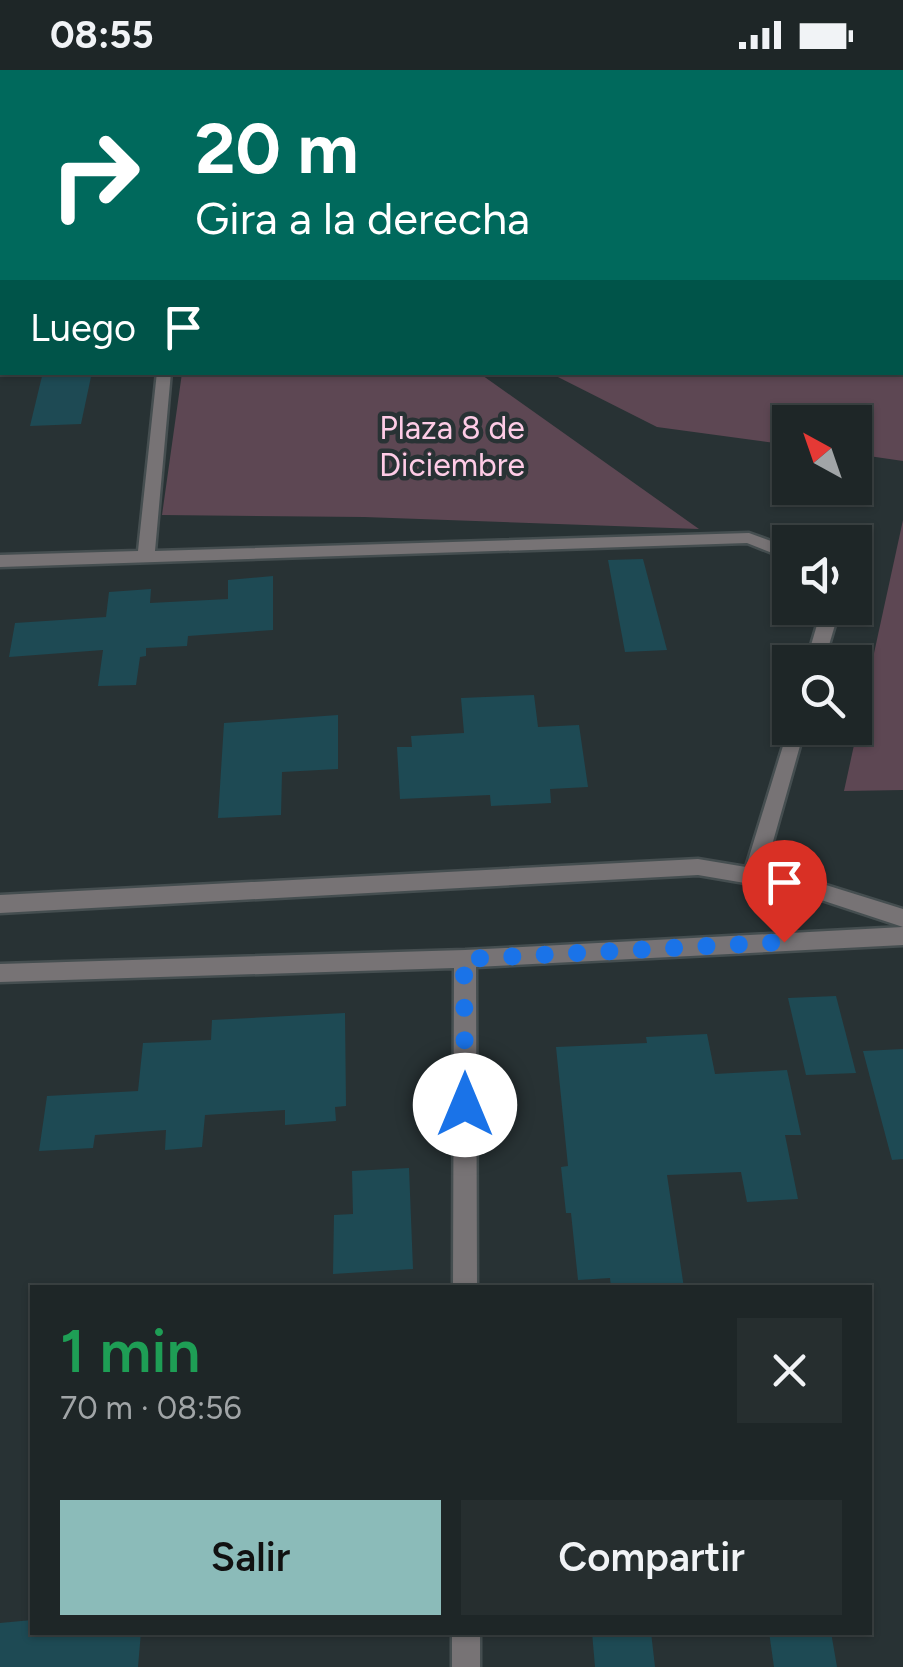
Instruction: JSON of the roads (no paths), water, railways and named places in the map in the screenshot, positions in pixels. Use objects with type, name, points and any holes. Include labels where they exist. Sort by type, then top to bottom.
[{"type":"street","points":[[146,556],[164,375]]},
{"type":"street","points":[[0,561],[749,538],[772,547]]},
{"type":"street","points":[[753,876],[791,745]]},
{"type":"street","points":[[0,904],[698,867],[797,884],[903,918]]},
{"type":"street","points":[[0,973],[464,959],[903,936]]},
{"type":"street","points":[[464,959],[465,1285]]},
{"type":"street","points":[[466,1635],[466,1667]]},
{"type":"park label","name":"Plaza 8 de Diciembre","points":[[452,446]]}]
